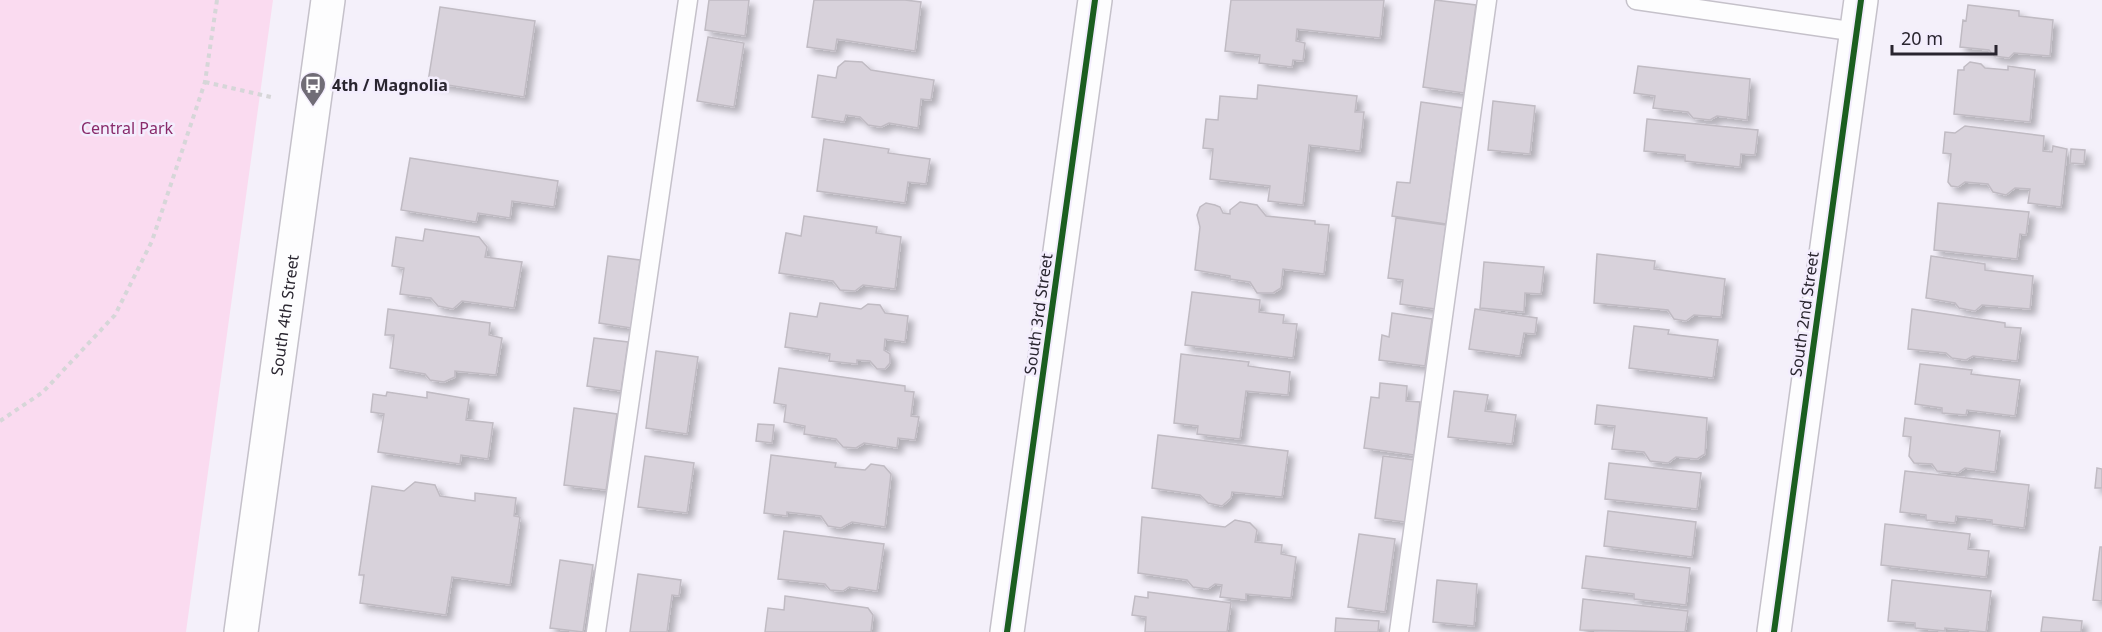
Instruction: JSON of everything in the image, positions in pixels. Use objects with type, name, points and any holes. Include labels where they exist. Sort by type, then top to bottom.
[{"type":"main road","name":"South 4th Street","points":[[241,632],[328,0]]},
{"type":"main road","name":"South 3rd Street","points":[[1007,632],[1095,0]]},
{"type":"main road","name":"South 2nd Street","points":[[1774,632],[1861,0]]},
{"type":"lane","points":[[596,632],[688,0]]},
{"type":"lane","points":[[1399,632],[1487,0]]},
{"type":"lane","points":[[1636,0],[1857,32]]},
{"type":"path","points":[[0,421],[43,392],[115,315],[152,241],[205,82],[218,0]]},
{"type":"path","points":[[205,82],[275,98]]},
{"type":"green space","name":"Central Park","points":[[0,0],[273,0],[186,632],[0,632]]},
{"type":"building","points":[[709,0],[749,0],[745,36],[705,30]]},
{"type":"building","points":[[814,0],[921,2],[915,51],[837,39],[835,51],[807,47]]},
{"type":"building","points":[[1231,0],[1384,0],[1380,38],[1297,29],[1296,41],[1305,43],[1303,61],[1293,60],[1292,67],[1259,63],[1260,55],[1225,51]]},
{"type":"building","points":[[1435,0],[1476,5],[1464,93],[1423,87]]},
{"type":"building","points":[[1968,5],[2019,11],[2019,16],[2053,20],[2050,56],[2014,53],[2009,58],[1994,56],[1989,50],[1960,47],[1963,20],[1966,21]]},
{"type":"building","points":[[440,7],[535,21],[524,97],[428,82]]},
{"type":"building","points":[[708,37],[744,43],[734,107],[697,101]]},
{"type":"building","points":[[845,61],[862,62],[871,70],[934,80],[931,100],[921,99],[918,128],[889,123],[881,127],[868,125],[860,117],[846,115],[844,122],[812,117],[818,75],[836,78],[838,67]]},
{"type":"building","points":[[1970,62],[1981,64],[1985,68],[2008,70],[2008,66],[2035,70],[2030,122],[1954,114],[1958,70],[1964,70]]},
{"type":"building","points":[[1638,66],[1750,79],[1747,120],[1717,116],[1710,120],[1693,118],[1688,112],[1653,108],[1655,96],[1634,93]]},
{"type":"building","points":[[1258,85],[1357,96],[1355,112],[1364,112],[1360,151],[1309,145],[1303,205],[1268,201],[1270,186],[1210,179],[1213,149],[1203,148],[1206,119],[1218,120],[1220,96],[1257,99]]},
{"type":"building","points":[[1493,101],[1535,106],[1530,154],[1488,150]]},
{"type":"building","points":[[1421,102],[1462,108],[1446,224],[1392,216],[1397,182],[1410,183]]},
{"type":"building","points":[[1647,119],[1758,130],[1755,155],[1741,154],[1740,167],[1685,161],[1685,155],[1644,151]]},
{"type":"building","points":[[1965,126],[2044,136],[2043,151],[2052,152],[2053,146],[2067,149],[2061,207],[2028,203],[2030,189],[2015,188],[2006,195],[1993,192],[1988,184],[1965,182],[1958,187],[1951,186],[1948,182],[1951,154],[1943,153],[1945,132],[1955,133]]},
{"type":"building","points":[[824,139],[889,149],[888,153],[930,159],[926,184],[908,182],[905,203],[817,191]]},
{"type":"building","points":[[2071,149],[2085,150],[2084,164],[2070,163]]},
{"type":"building","points":[[410,158],[558,181],[554,207],[512,201],[510,218],[478,213],[476,222],[401,210]]},
{"type":"building","points":[[1240,202],[1257,205],[1266,216],[1315,221],[1315,224],[1329,225],[1324,274],[1283,269],[1281,288],[1273,293],[1257,293],[1250,282],[1195,270],[1200,227],[1197,215],[1200,207],[1206,203],[1215,205],[1220,207],[1223,213],[1230,214],[1230,210]]},
{"type":"building","points":[[1938,203],[2029,212],[2026,235],[2020,234],[2017,259],[1934,250]]},
{"type":"building","points":[[804,216],[877,227],[876,233],[901,237],[895,289],[863,285],[855,291],[840,290],[833,281],[779,273],[786,233],[801,236]]},
{"type":"building","points":[[1396,218],[1446,225],[1435,309],[1400,304],[1403,280],[1388,278]]},
{"type":"building","points":[[425,229],[479,237],[487,247],[485,257],[522,262],[514,308],[462,301],[453,309],[438,306],[431,298],[400,294],[404,268],[392,266],[396,237],[423,241]]},
{"type":"building","points":[[1597,254],[1655,261],[1654,269],[1725,279],[1721,317],[1694,315],[1686,321],[1674,319],[1668,310],[1594,303]]},
{"type":"building","points":[[608,256],[640,260],[631,328],[599,323]]},
{"type":"building","points":[[1931,256],[1985,264],[1985,270],[2033,276],[2030,309],[1982,305],[1975,311],[1959,308],[1955,303],[1926,298]]},
{"type":"building","points":[[1484,262],[1544,267],[1541,294],[1525,293],[1524,312],[1480,308]]},
{"type":"building","points":[[1192,292],[1260,300],[1259,312],[1284,315],[1283,323],[1297,324],[1293,358],[1185,345]]},
{"type":"building","points":[[820,303],[861,309],[868,304],[880,305],[885,313],[908,316],[905,342],[885,339],[884,350],[890,354],[890,363],[885,369],[877,369],[870,361],[857,360],[857,364],[829,361],[830,354],[785,347],[790,313],[817,317]]},
{"type":"building","points":[[388,309],[490,323],[489,335],[502,338],[496,375],[455,371],[455,377],[444,382],[430,380],[425,374],[390,368],[394,335],[385,335]]},
{"type":"building","points":[[1475,309],[1537,318],[1535,334],[1524,333],[1520,356],[1469,349]]},
{"type":"building","points":[[1912,309],[2005,323],[2005,327],[2021,328],[2017,361],[1973,356],[1966,360],[1952,358],[1946,353],[1908,349]]},
{"type":"building","points":[[1392,313],[1432,319],[1425,366],[1379,360],[1382,335],[1389,337]]},
{"type":"building","points":[[1634,326],[1669,330],[1668,334],[1718,340],[1713,378],[1629,368]]},
{"type":"building","points":[[594,338],[628,342],[621,391],[587,386]]},
{"type":"building","points":[[656,351],[698,357],[687,434],[646,428]]},
{"type":"building","points":[[1181,354],[1249,362],[1248,366],[1290,372],[1288,395],[1246,391],[1240,439],[1197,434],[1198,426],[1174,423]]},
{"type":"building","points":[[1920,364],[1972,370],[1971,374],[2020,380],[2015,416],[1967,410],[1966,415],[1942,413],[1942,408],[1915,404]]},
{"type":"building","points":[[779,368],[905,386],[905,391],[914,392],[911,416],[919,417],[915,440],[898,438],[897,448],[864,443],[856,448],[843,447],[836,439],[804,434],[805,426],[784,422],[786,405],[774,403]]},
{"type":"building","points":[[1380,383],[1407,386],[1406,401],[1420,402],[1414,455],[1364,448],[1371,397],[1379,398]]},
{"type":"building","points":[[1454,391],[1488,395],[1485,411],[1516,415],[1512,444],[1448,437]]},
{"type":"building","points":[[387,392],[427,398],[427,392],[469,399],[466,420],[493,423],[488,459],[461,455],[460,464],[378,452],[384,414],[371,412],[373,394],[386,396]]},
{"type":"building","points":[[1597,405],[1707,418],[1705,454],[1697,459],[1676,457],[1668,463],[1650,461],[1644,452],[1612,449],[1615,426],[1595,424]]},
{"type":"building","points":[[574,408],[617,414],[606,490],[564,485]]},
{"type":"building","points":[[1905,418],[2000,431],[1995,472],[1965,468],[1958,473],[1937,471],[1932,464],[1914,463],[1909,456],[1911,437],[1903,436]]},
{"type":"building","points":[[758,424],[774,425],[772,443],[756,441]]},
{"type":"building","points":[[1158,435],[1288,451],[1282,497],[1232,492],[1231,498],[1222,506],[1208,503],[1200,495],[1152,488]]},
{"type":"building","points":[[771,455],[836,463],[835,467],[865,470],[871,464],[884,466],[891,474],[885,527],[852,522],[841,528],[828,526],[821,516],[787,512],[787,516],[764,513]]},
{"type":"building","points":[[645,456],[694,463],[687,513],[638,507]]},
{"type":"building","points":[[1383,456],[1414,460],[1405,522],[1375,518]]},
{"type":"building","points":[[1609,463],[1701,473],[1697,509],[1605,499]]},
{"type":"building","points":[[2097,468],[2102,469],[2102,488],[2095,488]]},
{"type":"building","points":[[1905,471],[2029,485],[2024,528],[1992,524],[1992,520],[1956,516],[1955,523],[1926,520],[1926,515],[1900,512]]},
{"type":"building","points":[[415,482],[435,485],[440,496],[475,501],[475,493],[516,498],[514,516],[520,517],[510,585],[452,577],[446,615],[360,603],[364,575],[359,575],[372,486],[404,491]]},
{"type":"building","points":[[1608,511],[1696,522],[1692,557],[1604,546]]},
{"type":"building","points":[[1142,517],[1225,527],[1235,520],[1250,523],[1257,530],[1255,542],[1282,545],[1281,554],[1296,557],[1291,598],[1246,594],[1246,600],[1220,597],[1222,585],[1215,584],[1208,589],[1193,587],[1187,580],[1138,573]]},
{"type":"building","points":[[1885,524],[1970,534],[1968,549],[1989,551],[1986,577],[1881,565]]},
{"type":"building","points":[[784,531],[884,544],[877,591],[849,587],[843,591],[830,590],[825,584],[778,579]]},
{"type":"building","points":[[1359,534],[1395,539],[1385,612],[1348,607]]},
{"type":"building","points":[[2100,547],[2102,547],[2102,601],[2093,600]]},
{"type":"building","points":[[1586,556],[1690,568],[1686,605],[1634,599],[1634,594],[1582,588]]},
{"type":"building","points":[[560,560],[593,565],[583,632],[550,628]]},
{"type":"building","points":[[638,574],[681,580],[679,596],[672,595],[667,632],[630,632]]},
{"type":"building","points":[[1437,580],[1477,584],[1474,626],[1433,622]]},
{"type":"building","points":[[1892,580],[1991,591],[1986,632],[1915,628],[1915,623],[1888,621]]},
{"type":"building","points":[[1148,592],[1231,603],[1227,632],[1145,632],[1146,617],[1132,615],[1135,596],[1148,598]]},
{"type":"building","points":[[785,596],[868,608],[873,615],[871,632],[765,632],[768,608],[784,610]]},
{"type":"building","points":[[1583,599],[1688,611],[1685,632],[1580,630]]},
{"type":"building","points":[[2043,617],[2082,621],[2081,632],[2041,632]]},
{"type":"building","points":[[1336,618],[1379,621],[1378,632],[1335,632]]},
{"type":"cycle path","points":[[1007,632],[1095,0]]},
{"type":"cycle path","points":[[1774,632],[1861,0]]},
{"type":"place","name":"4th / Magnolia","points":[[313,108]]}]
